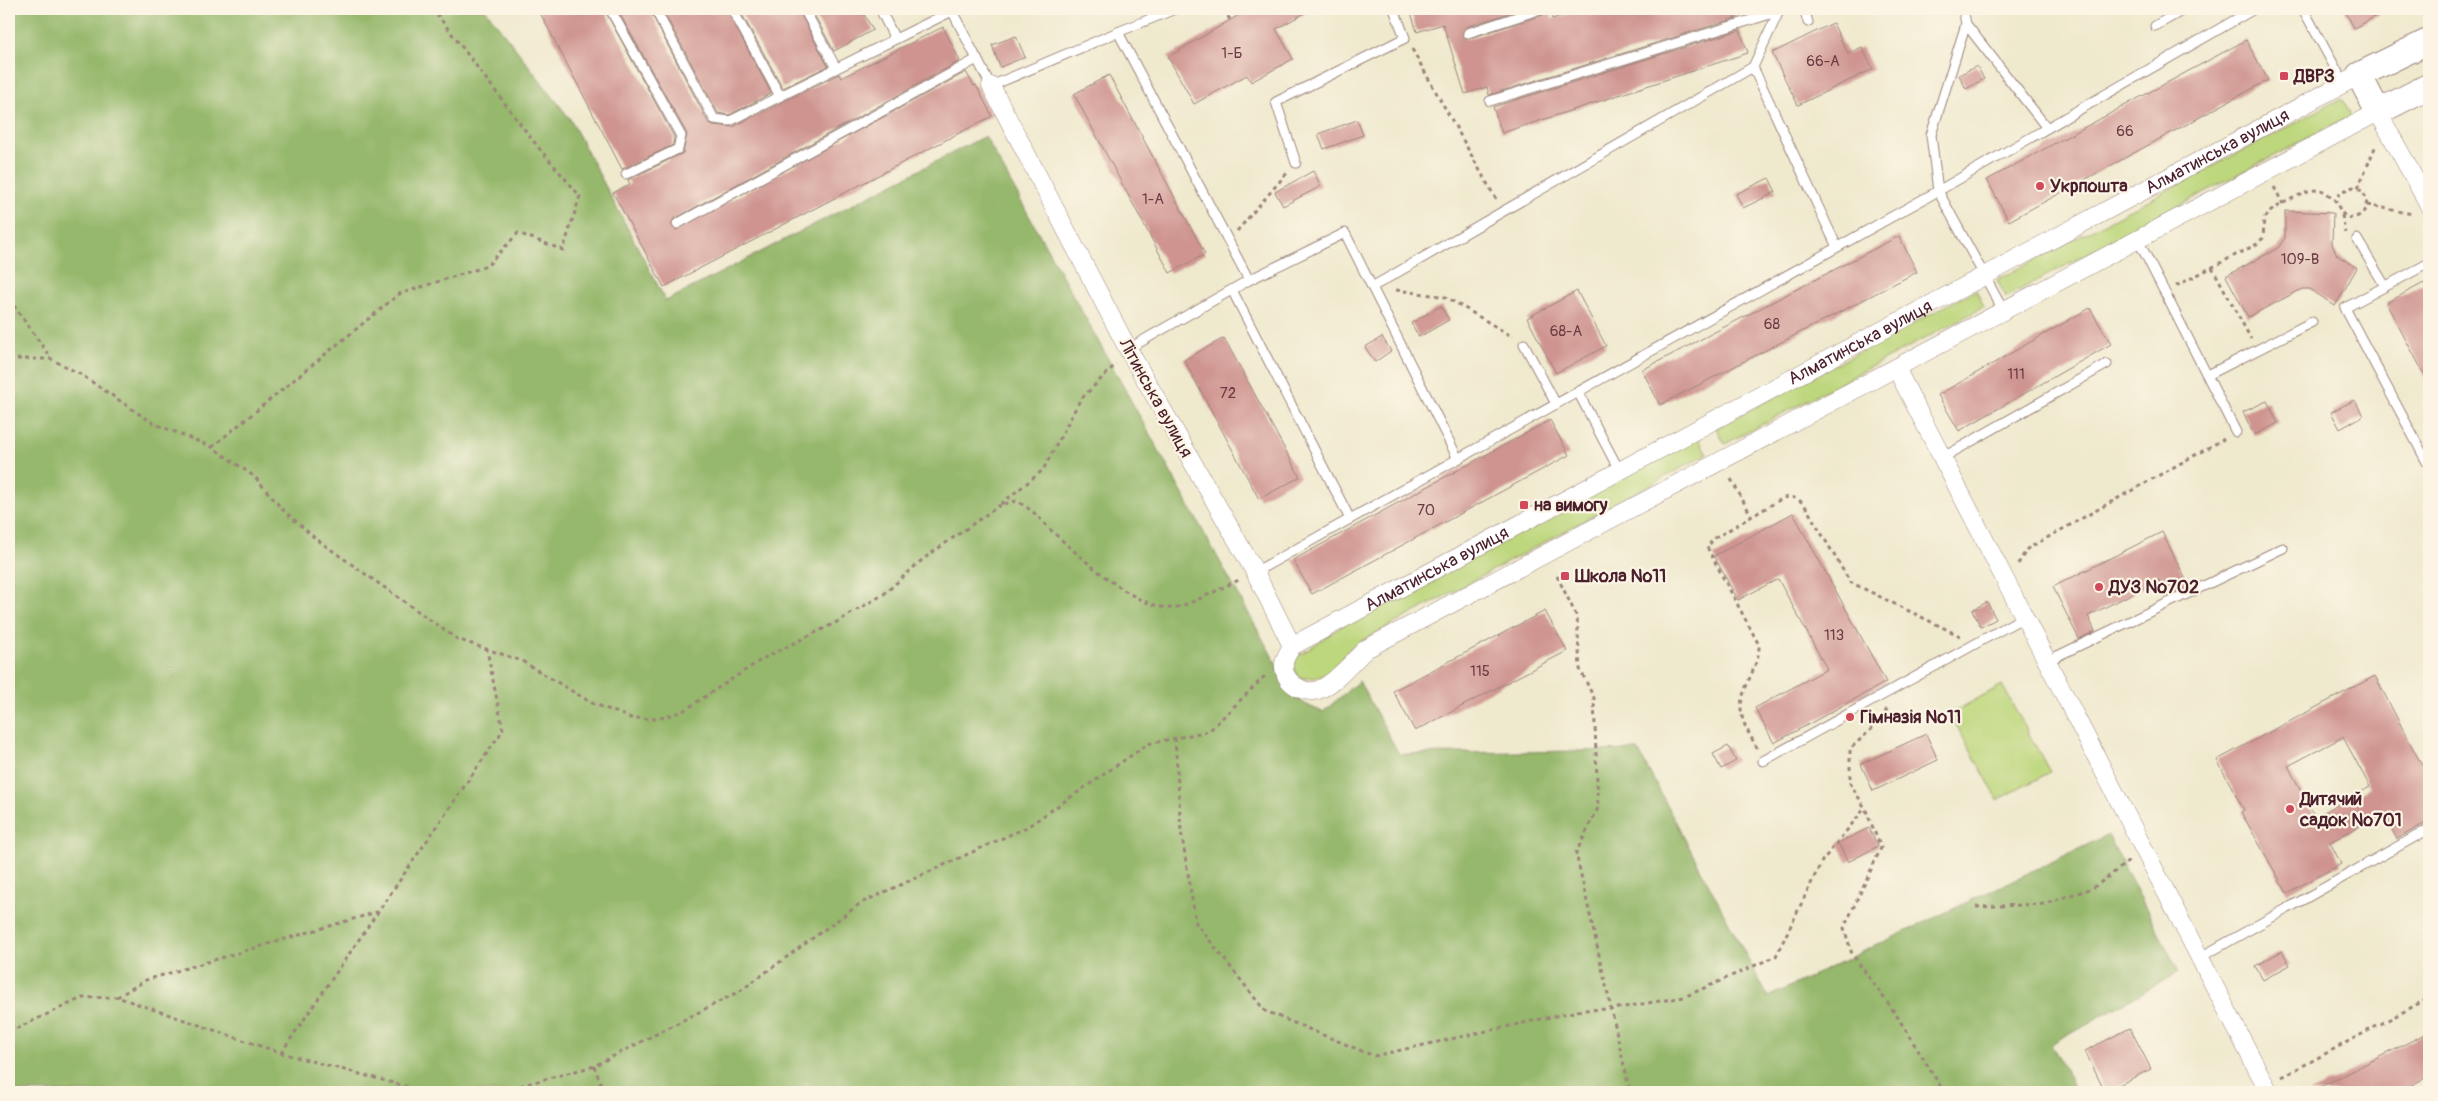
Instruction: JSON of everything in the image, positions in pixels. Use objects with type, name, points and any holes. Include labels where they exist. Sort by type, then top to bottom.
[{"type":"street","name":"Алматинська вулиця","points":[[1292,646],[2351,78],[2429,41]]},
{"type":"street","points":[[2351,78],[2378,112],[2425,210]]},
{"type":"street","name":"Літинська вулиця","points":[[991,86],[1129,352],[1255,572],[1292,646]]},
{"type":"street","points":[[1292,646],[1284,663],[1284,674],[1294,686],[1305,691],[1319,690],[1366,649],[1710,464],[1896,368],[2002,308],[2429,86]]},
{"type":"street","points":[[1896,368],[2199,958],[2274,1086]]},
{"type":"lane","points":[[610,9],[681,136],[681,143],[678,149],[626,174]]},
{"type":"lane","points":[[655,9],[714,119],[730,121],[951,10],[991,86],[1175,9]]},
{"type":"lane","points":[[732,9],[780,96]]},
{"type":"lane","points":[[804,9],[836,68]]},
{"type":"lane","points":[[880,9],[896,39]]},
{"type":"lane","points":[[1296,163],[1276,102],[1405,38],[1394,9]]},
{"type":"lane","points":[[1468,33],[1541,9]]},
{"type":"lane","points":[[1804,9],[1808,22]]},
{"type":"lane","points":[[1963,9],[1966,24],[2047,128]]},
{"type":"lane","points":[[2155,26],[2186,9]]},
{"type":"lane","points":[[1255,572],[1938,191],[2254,9]]},
{"type":"lane","points":[[2303,9],[2351,78]]},
{"type":"lane","points":[[1372,287],[1753,68],[1780,10]]},
{"type":"lane","points":[[1490,101],[1780,10]]},
{"type":"lane","points":[[1966,24],[1931,134],[1938,191],[2002,308]]},
{"type":"lane","points":[[1118,32],[1249,280]]},
{"type":"lane","points":[[677,224],[977,59]]},
{"type":"lane","points":[[1753,68],[1837,247]]},
{"type":"lane","points":[[1129,352],[1249,280],[1345,233],[1458,459]]},
{"type":"lane","points":[[2137,238],[2236,432]]},
{"type":"lane","points":[[2357,239],[2385,286]]},
{"type":"lane","points":[[2429,263],[2345,308],[2429,466]]},
{"type":"lane","points":[[1232,290],[1350,519]]},
{"type":"lane","points":[[2208,375],[2312,322]]},
{"type":"lane","points":[[1524,344],[1556,404]]},
{"type":"lane","points":[[1942,458],[2107,364]]},
{"type":"lane","points":[[1578,392],[1619,470]]},
{"type":"lane","points":[[2046,661],[2283,548]]},
{"type":"lane","points":[[1763,761],[2024,617]]},
{"type":"lane","points":[[2199,958],[2429,829]]},
{"type":"path","points":[[212,447],[399,294],[487,266],[518,233],[563,250],[580,196],[538,147],[433,9]]},
{"type":"path","points":[[1224,9],[1230,20]]},
{"type":"path","points":[[1405,38],[1503,212]]},
{"type":"path","points":[[2358,188],[2378,139]]},
{"type":"path","points":[[1229,241],[1296,163]]},
{"type":"path","points":[[2274,187],[2283,204]]},
{"type":"path","points":[[2165,292],[2257,244],[2263,238],[2264,218],[2270,212],[2311,190],[2322,190],[2336,201],[2342,214],[2352,217],[2361,214],[2366,205],[2365,195],[2358,188],[2343,189],[2336,201]]},
{"type":"path","points":[[2366,205],[2425,210]]},
{"type":"path","points":[[2212,267],[2256,350]]},
{"type":"path","points":[[1372,287],[1446,297],[1524,344]]},
{"type":"path","points":[[9,299],[51,359]]},
{"type":"path","points":[[9,358],[51,359],[80,374],[152,423],[212,447],[255,477],[282,510],[316,539],[457,639],[522,661],[592,703],[631,718],[657,719],[682,712],[764,658],[835,623],[884,594],[922,559],[1000,505],[1042,470],[1080,400],[1129,352]]},
{"type":"path","points":[[2014,571],[2027,549],[2236,432]]},
{"type":"path","points":[[1731,479],[1752,517]]},
{"type":"path","points":[[1763,761],[1741,714],[1744,696],[1760,654],[1759,645],[1707,547],[1715,538],[1783,498],[1798,498],[1804,504],[1850,582],[1976,644]]},
{"type":"path","points":[[1000,505],[1016,501],[1034,510],[1052,532],[1129,595],[1151,604],[1172,608],[1255,572]]},
{"type":"path","points":[[1557,576],[1577,617],[1580,669],[1594,698],[1598,808],[1576,853],[1630,1092]]},
{"type":"path","points":[[281,1053],[503,730],[486,649]]},
{"type":"path","points":[[497,1092],[594,1066],[740,991],[861,903],[1028,828],[1148,744],[1209,730],[1270,672]]},
{"type":"path","points":[[1900,686],[1880,721],[1850,749],[1850,783],[1865,808],[1881,848],[1844,928],[1852,954],[1880,991],[1944,1092]]},
{"type":"path","points":[[1175,738],[1181,832],[1196,923],[1265,1011],[1374,1056],[1582,1010],[1612,1008],[1684,997],[1776,956],[1822,861],[1865,808]]},
{"type":"path","points":[[1976,906],[2043,904],[2092,888],[2143,850]]},
{"type":"path","points":[[117,997],[146,980],[378,912]]},
{"type":"path","points":[[9,1032],[82,998],[117,997],[281,1053],[427,1092]]},
{"type":"path","points":[[2274,1086],[2429,998]]},
{"type":"path","points":[[580,1092],[604,1090],[594,1066]]},
{"type":"green space","points":[[9,9],[485,9],[570,119],[666,301],[985,136],[1277,665],[1284,683],[1288,690],[1299,700],[1323,712],[1359,681],[1399,754],[1638,750],[1768,997],[2108,835],[2179,972],[2051,1044],[2077,1092],[9,1092]]},
{"type":"green space","points":[[2342,98],[2351,115],[2006,297],[1997,280]]},
{"type":"green space","points":[[1976,290],[1984,307],[1725,444],[1716,428]]},
{"type":"green space","points":[[1698,437],[1707,454],[1362,641],[1342,663],[1328,673],[1310,678],[1299,678],[1292,666],[1297,657],[1352,619]]},
{"type":"green space","points":[[2002,685],[2050,772],[1998,800],[1950,714]]},
{"type":"building","points":[[538,9],[604,9],[674,137],[673,145],[622,169]]},
{"type":"building","points":[[617,9],[649,9],[708,122],[713,125],[733,127],[839,74],[841,78],[943,27],[960,61],[674,219],[671,224],[676,230],[966,72],[974,86],[976,85],[992,116],[664,287],[613,193],[630,184],[628,180],[683,153],[687,134]]},
{"type":"building","points":[[662,9],[726,9],[771,93],[729,115],[718,113]]},
{"type":"building","points":[[739,9],[798,9],[828,66],[783,88]]},
{"type":"building","points":[[811,9],[861,9],[873,30],[834,51]]},
{"type":"building","points":[[1249,9],[1312,9],[1276,29],[1293,59],[1251,82],[1247,75],[1194,104],[1168,57]]},
{"type":"building","points":[[1410,9],[1522,9],[1466,27],[1462,34],[1467,39],[1543,15],[1547,9],[1550,9],[1552,19],[1583,9],[1733,9],[1736,18],[1489,95],[1487,87],[1465,94],[1443,24],[1417,32]]},
{"type":"building","points":[[2344,9],[2389,9],[2354,28]]},
{"type":"building","points":[[1833,23],[1848,54],[1862,47],[1873,69],[1798,105],[1772,53]]},
{"type":"building","points":[[1740,30],[1748,53],[1502,133],[1493,107]]},
{"type":"building","points":[[1016,36],[1025,57],[1000,67],[992,45]]},
{"type":"building","points":[[2246,40],[2268,80],[2009,221],[1987,180]]},
{"type":"building","points":[[1977,66],[1984,79],[1966,89],[1959,75]]},
{"type":"building","points":[[1109,75],[1205,254],[1170,273],[1074,94]]},
{"type":"building","points":[[1357,120],[1363,135],[1324,149],[1318,134]]},
{"type":"building","points":[[1313,171],[1321,186],[1283,206],[1275,192]]},
{"type":"building","points":[[1769,178],[1776,192],[1743,208],[1736,194]]},
{"type":"building","points":[[2285,211],[2333,213],[2332,244],[2337,255],[2357,268],[2335,306],[2310,289],[2302,289],[2248,317],[2226,276],[2278,248],[2285,238]]},
{"type":"building","points":[[1899,236],[1917,272],[1660,405],[1642,370]]},
{"type":"building","points":[[2424,283],[2429,292],[2429,383],[2386,303]]},
{"type":"building","points":[[1577,291],[1606,346],[1556,373],[1527,318]]},
{"type":"building","points":[[1441,306],[1449,320],[1419,337],[1411,323]]},
{"type":"building","points":[[2090,308],[2111,344],[1959,431],[1938,395]]},
{"type":"building","points":[[1382,337],[1391,351],[1375,362],[1365,347]]},
{"type":"building","points":[[1224,338],[1300,477],[1259,499],[1184,360]]},
{"type":"building","points":[[2355,400],[2363,416],[2340,429],[2331,412]]},
{"type":"building","points":[[2267,401],[2278,423],[2254,435],[2243,412]]},
{"type":"building","points":[[1550,420],[1569,455],[1312,594],[1293,560]]},
{"type":"building","points":[[1793,513],[1886,682],[1774,743],[1755,708],[1827,669],[1778,579],[1738,600],[1714,556]]},
{"type":"building","name":"ДУЗ №702","points":[[2162,532],[2189,586],[2168,596],[2159,580],[2088,616],[2095,631],[2079,639],[2053,587]]},
{"type":"building","points":[[1987,602],[1996,619],[1981,627],[1972,610]]},
{"type":"building","points":[[1545,611],[1567,651],[1415,731],[1393,691]]},
{"type":"building","points":[[2375,676],[2429,779],[2429,821],[2397,839],[2383,814],[2330,842],[2341,864],[2287,893],[2241,812],[2244,810],[2217,760]],"holes":[[[2343,737],[2370,787],[2315,817],[2288,766]]]},
{"type":"building","points":[[1926,734],[1938,760],[1873,791],[1861,764]]},
{"type":"building","points":[[1728,746],[1736,761],[1721,769],[1713,754]]},
{"type":"building","points":[[1869,828],[1878,846],[1848,862],[1838,843]]},
{"type":"building","points":[[2282,951],[2290,965],[2263,980],[2255,966]]},
{"type":"building","points":[[2130,1028],[2151,1069],[2105,1092],[2085,1051]]},
{"type":"building","points":[[2429,1032],[2429,1076],[2398,1092],[2310,1092]]},
{"type":"place","name":"ДВРЗ","points":[[2284,76]]},
{"type":"place","name":"Укрпошта","points":[[2040,186]]},
{"type":"place","name":"на вимогу","points":[[1524,505]]},
{"type":"place","name":"Школа №11","points":[[1565,576]]},
{"type":"place","name":"ДУЗ №702","points":[[2099,587]]},
{"type":"place","name":"Гімназія №11","points":[[1850,717]]},
{"type":"place","name":"Дитячий садок №701","points":[[2290,809]]}]
